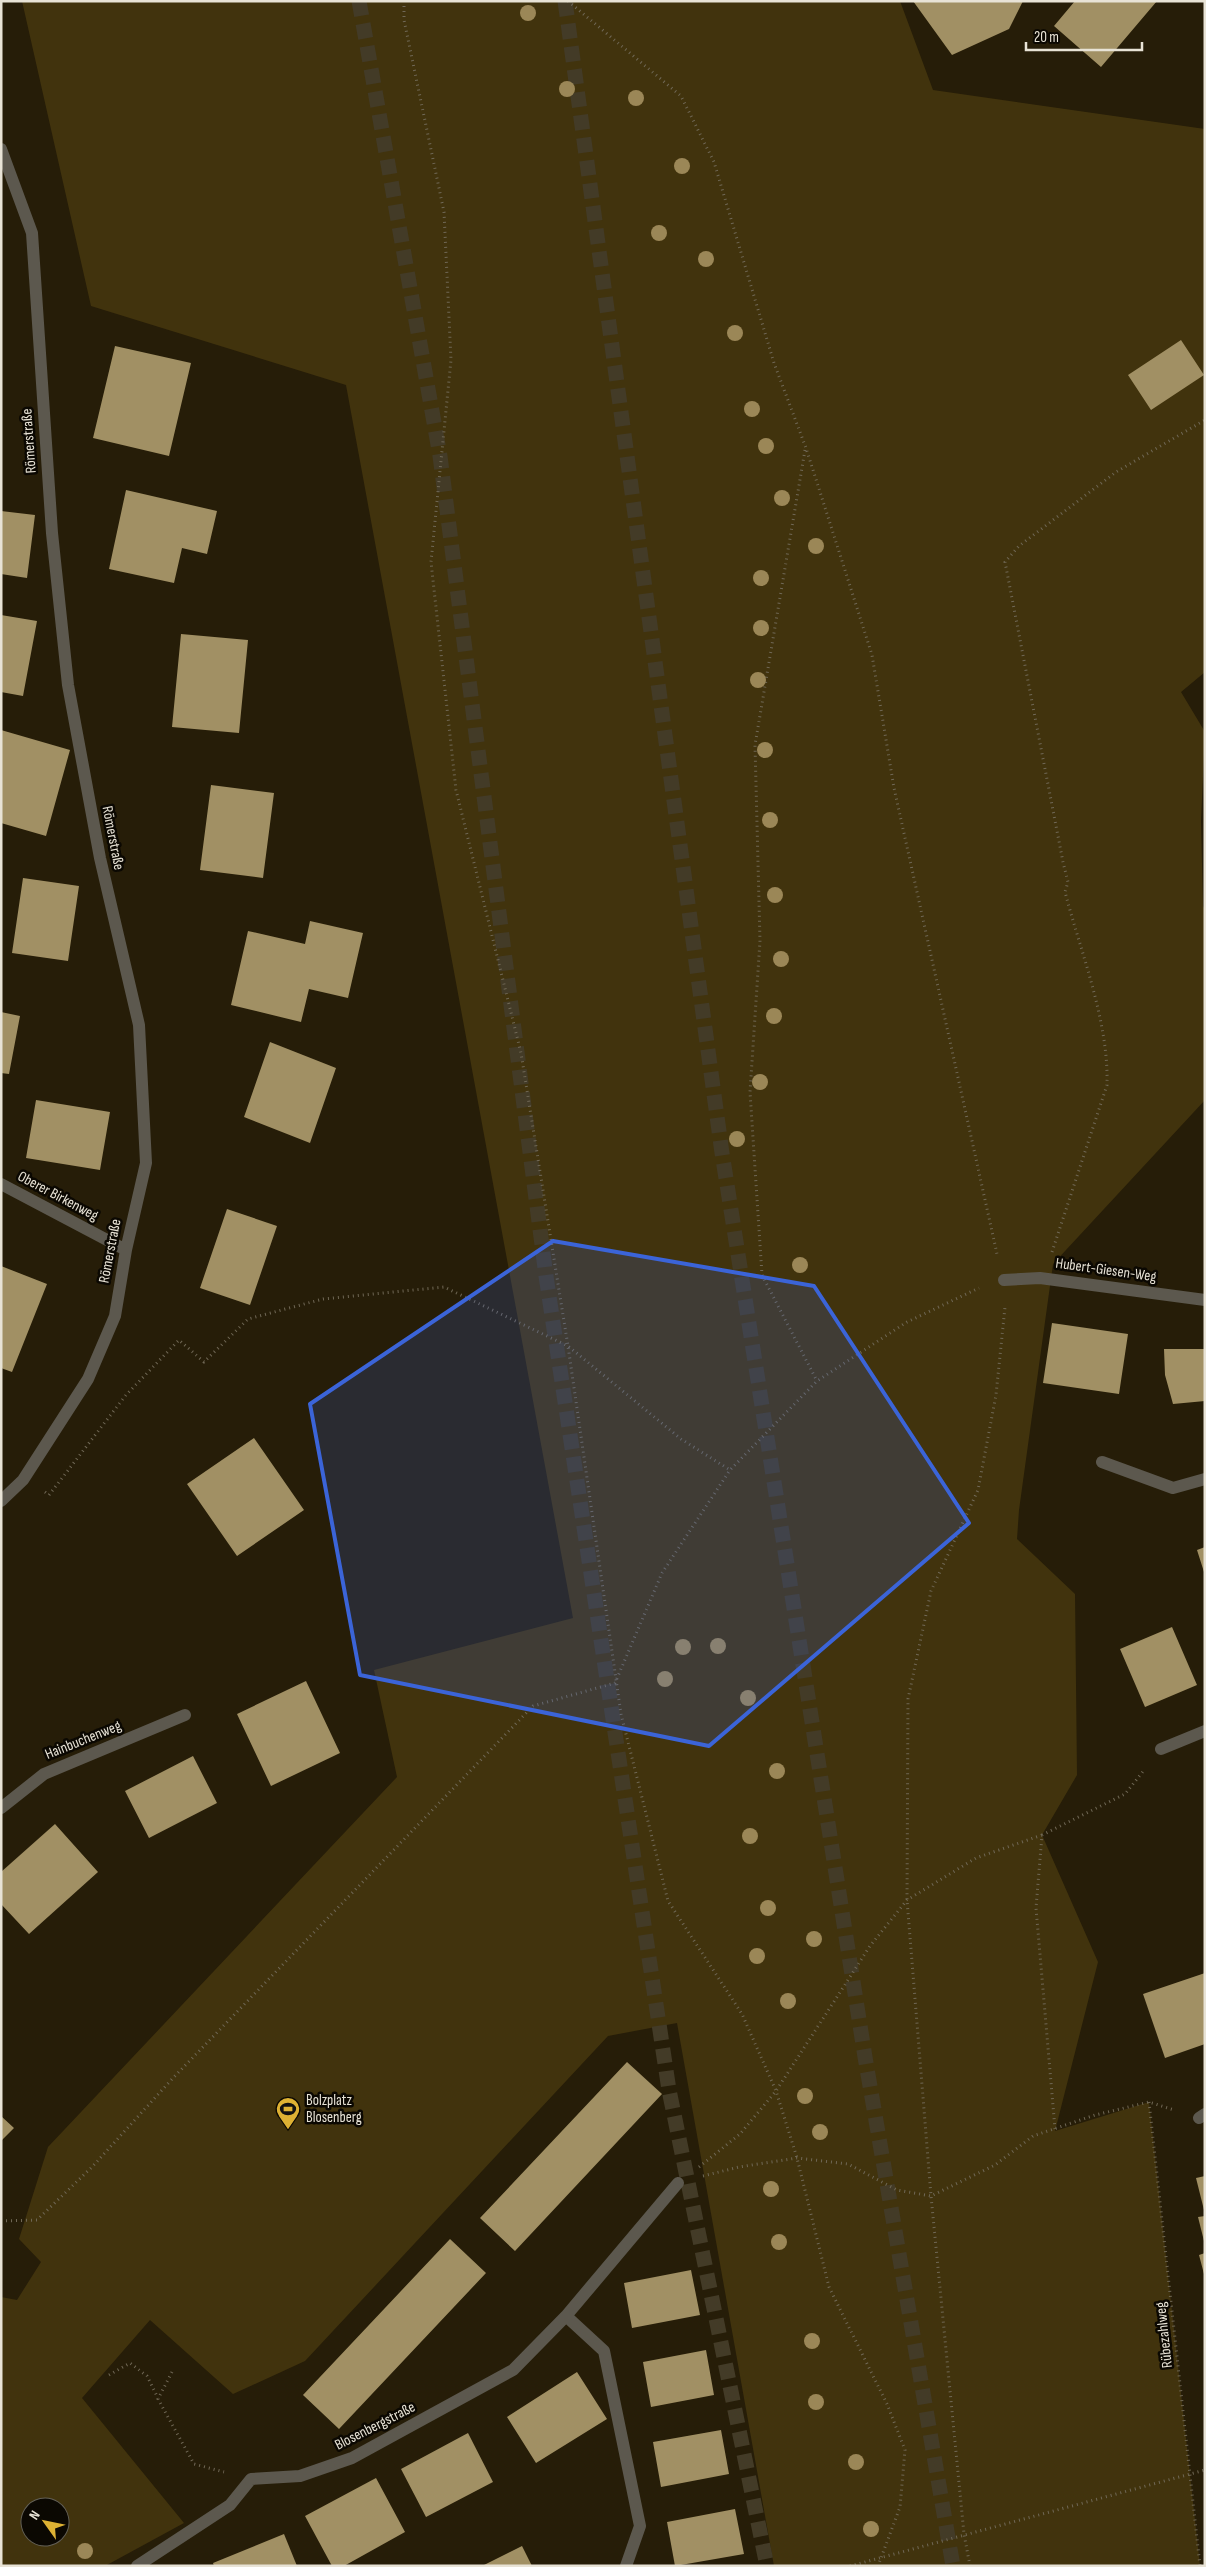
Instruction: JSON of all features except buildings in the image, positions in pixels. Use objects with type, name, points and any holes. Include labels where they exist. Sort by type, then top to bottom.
[{"type":"street","name":"Römerstraße","points":[[1,149],[32,234],[52,533],[68,685],[100,858],[139,1025],[146,1163],[126,1250],[115,1316],[88,1379],[22,1480],[1,1501]]},
{"type":"street","name":"Oberer Birkenweg","points":[[1,1184],[126,1250]]},
{"type":"street","name":"Hubert-Giesen-Weg","points":[[1004,1280],[1040,1278],[1205,1300]]},
{"type":"street","points":[[1102,1462],[1173,1488],[1205,1479]]},
{"type":"street","name":"Hainbuchenweg","points":[[1,1808],[44,1774],[185,1715]]},
{"type":"street","points":[[1161,1749],[1205,1731]]},
{"type":"street","name":"Blosenbergstraße","points":[[251,2478],[300,2476],[352,2458],[513,2370],[566,2316],[678,2183]]},
{"type":"street","points":[[566,2316],[604,2351],[640,2526],[626,2566]]},
{"type":"street","points":[[137,2566],[230,2505],[251,2478]]},
{"type":"path","points":[[404,1],[404,20],[444,212],[451,360],[431,562],[456,790],[521,1053],[568,1346],[615,1683],[633,1769],[668,1902],[742,2014],[776,2092],[797,2158],[829,2287],[887,2404],[905,2450],[900,2508],[878,2566]]},
{"type":"path","points":[[568,1],[681,96],[714,162],[774,363],[806,448],[872,655],[894,788],[1004,1280],[1005,1304],[996,1395],[978,1490],[931,1591],[908,1699],[907,1900],[931,2196],[964,2534],[970,2566]]},
{"type":"path","points":[[1040,1278],[1058,1238],[1107,1085],[1108,1061],[1101,1023],[1065,892],[1068,882],[1062,862],[1005,562],[1019,546],[1116,472],[1205,420]]},
{"type":"path","points":[[806,448],[755,745],[760,941],[750,1092],[762,1275],[817,1381]]},
{"type":"path","points":[[615,1683],[662,1573],[730,1470],[817,1381],[906,1322],[985,1285],[1004,1280]]},
{"type":"path","points":[[22,1480],[49,1495],[126,1395],[179,1340],[204,1362],[248,1319],[323,1299],[444,1287],[568,1346],[681,1439],[730,1470]]},
{"type":"path","points":[[1,2221],[37,2220],[92,2167],[172,2078],[533,1706],[615,1683]]},
{"type":"path","points":[[678,2183],[740,2134],[776,2092],[870,1946],[907,1900],[976,1858],[1042,1835],[1125,1794],[1161,1749]]},
{"type":"path","points":[[1042,1835],[1036,1908],[1055,2129]]},
{"type":"path","points":[[678,2183],[739,2167],[797,2158],[848,2164],[897,2190],[931,2196],[996,2165],[1033,2136],[1095,2115],[1149,2102],[1202,2116]]},
{"type":"path","name":"Rübezahlweg","points":[[1149,2102],[1200,2566]]},
{"type":"path","points":[[109,2375],[130,2364],[147,2376],[194,2464],[251,2478]]},
{"type":"path","points":[[158,2399],[172,2372]]},
{"type":"path","points":[[850,2566],[1205,2470]]},
{"type":"highlighted area","points":[[553,1241],[814,1286],[969,1523],[709,1746],[360,1675],[310,1404]]},
{"type":"shaded area","points":[[22,1],[900,1],[933,90],[1205,129],[1205,672],[1181,692],[1205,732],[1201,821],[1203,906],[1205,910],[1205,1100],[1053,1264],[1019,1510],[1017,1539],[1075,1594],[1077,1775],[1042,1835],[1098,1962],[1055,2131],[1149,2102],[1200,2566],[774,2566],[677,2023],[608,2036],[305,2361],[233,2394],[150,2320],[82,2398],[184,2523],[105,2566],[1,2566],[1,2297],[17,2300],[41,2262],[19,2239],[48,2147],[397,1777],[374,1670],[573,1618],[346,385],[91,306]]},
{"type":"tunnel","points":[[359,1],[440,456],[546,1276],[669,2090],[767,2566]]},
{"type":"tunnel","points":[[565,1],[722,1153],[865,2057],[953,2566]]},
{"type":"place","name":"Bolzplatz Blosenberg","points":[[288,2130]]}]
